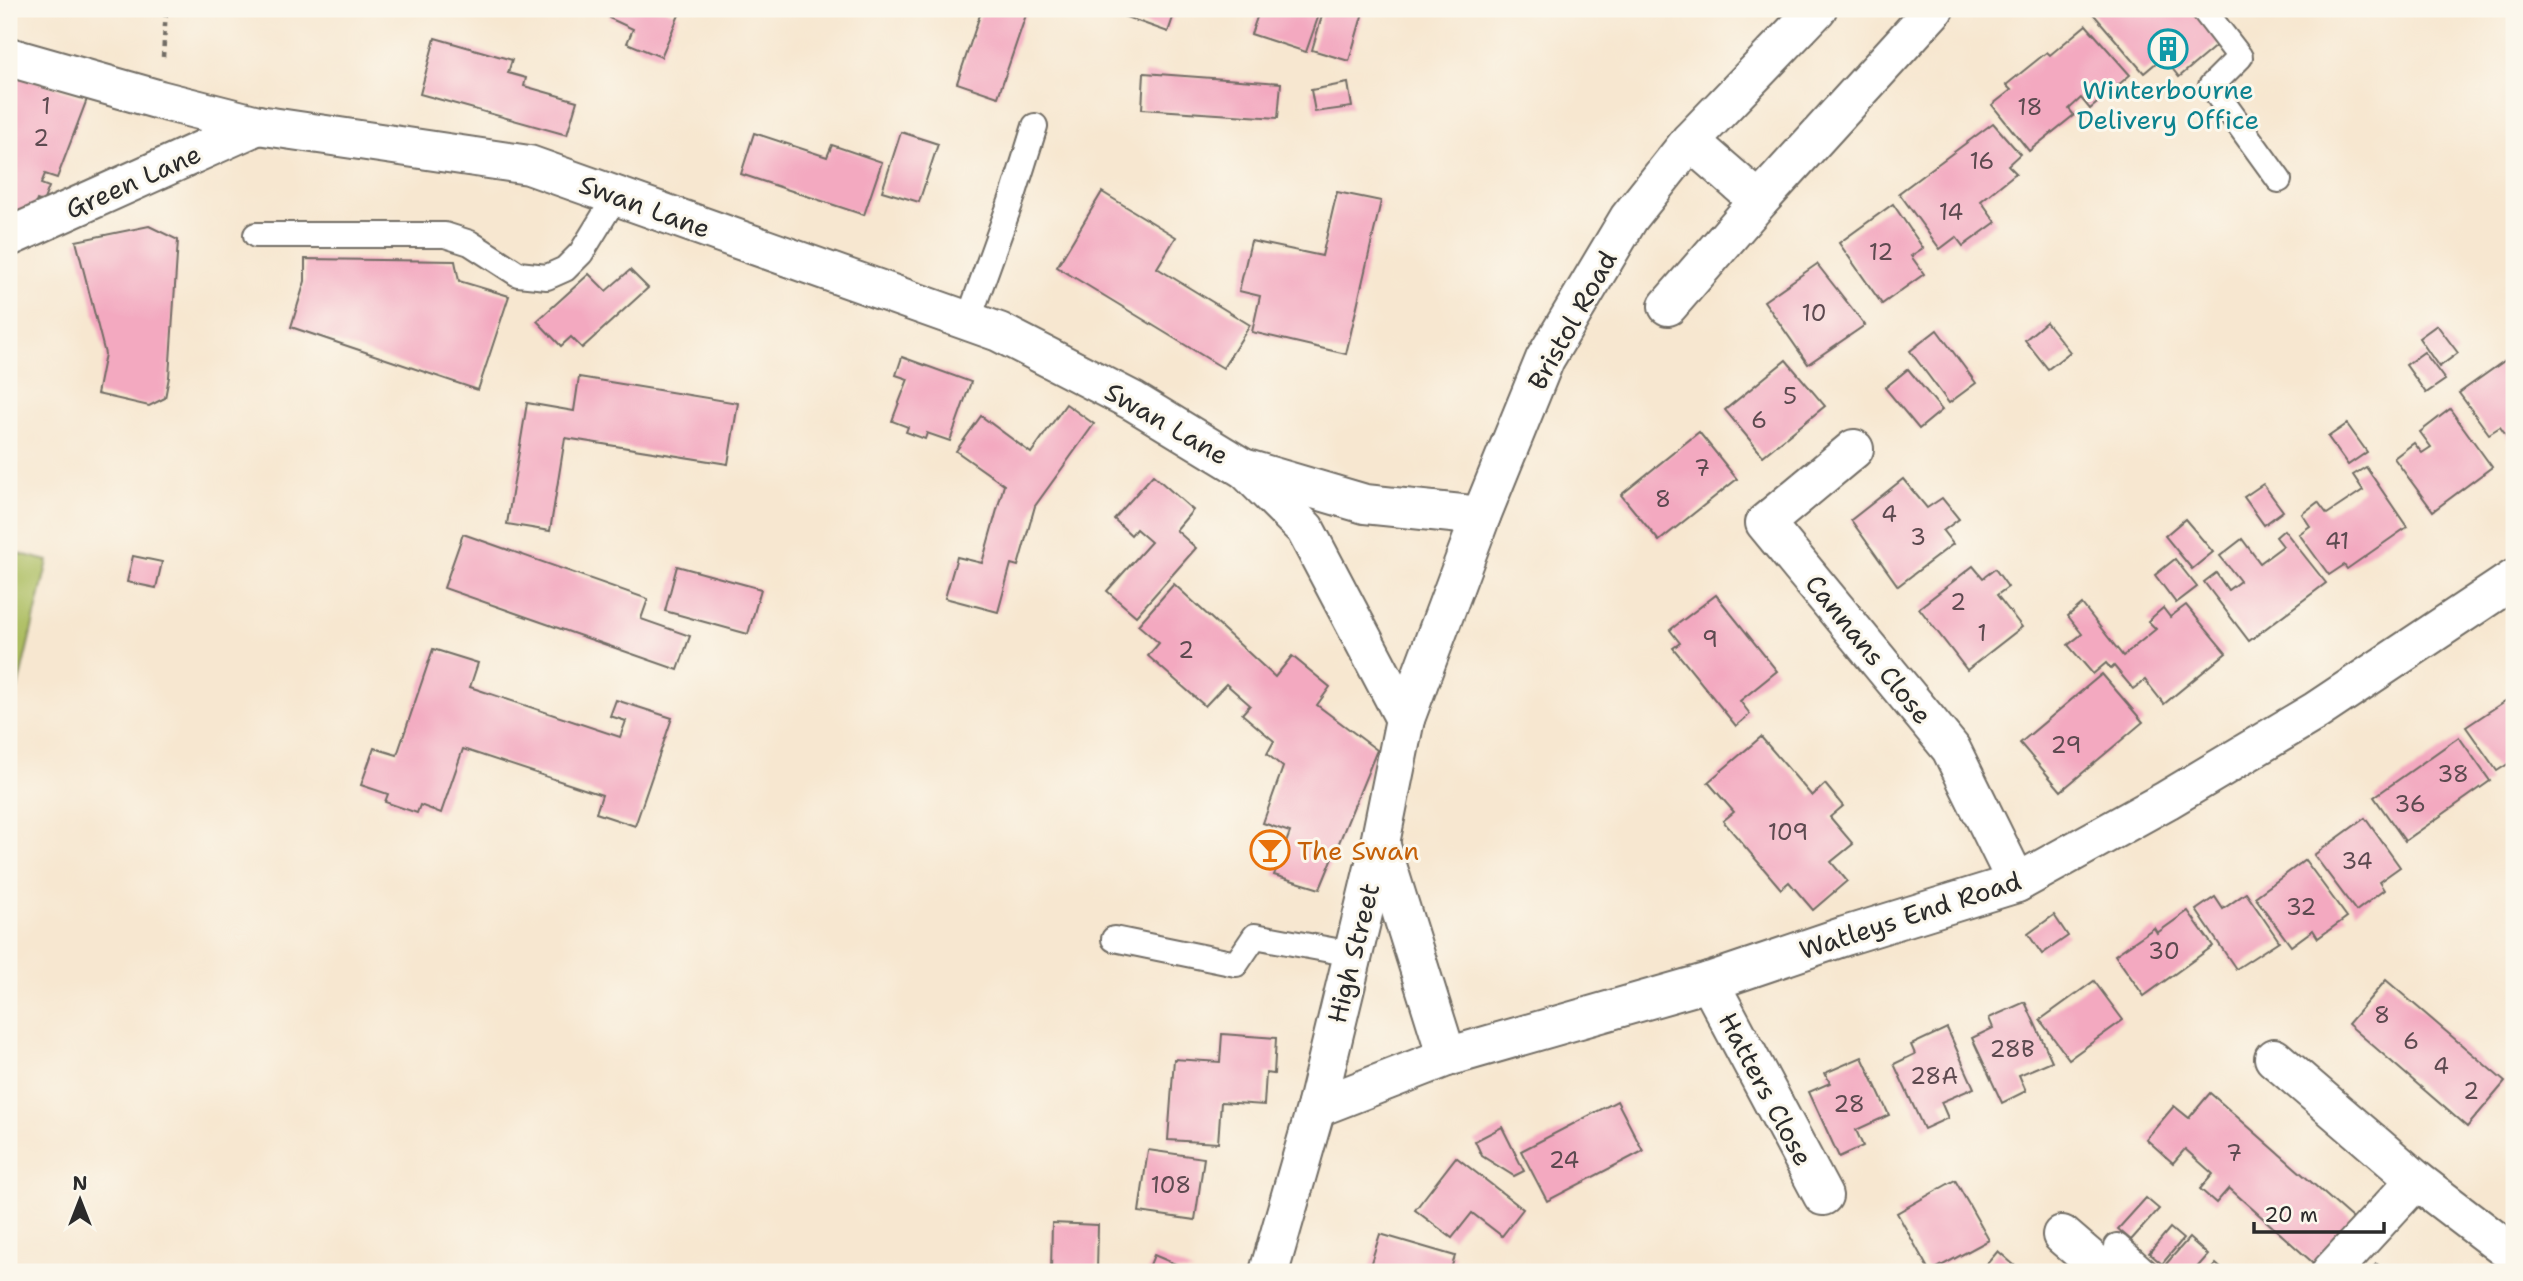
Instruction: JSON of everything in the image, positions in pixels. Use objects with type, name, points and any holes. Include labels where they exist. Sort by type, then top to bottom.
[{"type":"street","name":"Bristol Road","points":[[1481,516],[1545,359],[1629,218],[1690,141],[1817,9]]},
{"type":"street","points":[[1668,306],[1759,201],[1934,9]]},
{"type":"street","name":"Swan Lane","points":[[9,57],[258,125],[529,165],[999,332],[1133,401],[1243,468],[1305,529],[1405,719]]},
{"type":"street","name":"Green Lane","points":[[9,237],[258,125]]},
{"type":"street","points":[[1690,141],[1759,201]]},
{"type":"street","name":"Cannans Close","points":[[1854,449],[1765,523],[1951,749],[2017,883]]},
{"type":"street","name":"Swan Lane","points":[[1243,468],[1365,504],[1481,516]]},
{"type":"street","name":"High Street","points":[[1269,1272],[1317,1108],[1380,843],[1405,719],[1481,516]]},
{"type":"street","name":"Watleys End Road","points":[[1317,1108],[1447,1056],[1709,982],[1845,936],[2017,883],[2167,800],[2316,711],[2514,579]]},
{"type":"street","points":[[1380,843],[1447,1056]]},
{"type":"street","name":"Hatters Close","points":[[1709,982],[1823,1196]]},
{"type":"street","points":[[2274,1058],[2416,1180],[2514,1255]]},
{"type":"street","points":[[2331,1272],[2416,1180]]},
{"type":"street","points":[[2062,1235],[2111,1259]]},
{"type":"lane","points":[[2203,9],[2239,57],[2211,86],[2279,180]]},
{"type":"lane","points":[[968,321],[1035,126]]},
{"type":"lane","points":[[256,235],[445,235],[470,243],[518,274],[547,277],[565,269],[581,253],[616,196]]},
{"type":"lane","points":[[1114,939],[1236,964],[1255,936],[1352,954]]},
{"type":"lane","points":[[2111,1259],[2146,1272]]},
{"type":"green space","points":[[9,551],[48,561],[9,725]]},
{"type":"building","points":[[613,9],[664,9],[679,15],[661,57],[627,43],[633,29],[609,18]]},
{"type":"building","points":[[982,9],[1028,9],[998,97],[957,83]]},
{"type":"building","points":[[1116,9],[1176,9],[1168,32],[1115,13]]},
{"type":"building","points":[[1260,9],[1321,9],[1306,52],[1251,34]]},
{"type":"building","points":[[1324,9],[1364,9],[1349,61],[1312,50]]},
{"type":"building","name":"Winterbourne Delivery Office","points":[[2089,9],[2196,9],[2223,40],[2179,77],[2163,57],[2144,73]]},
{"type":"building","points":[[2086,25],[2130,75],[2090,109],[2081,98],[2069,109],[2074,115],[2029,151],[1992,105],[2011,90],[2006,85],[2047,52],[2050,55]]},
{"type":"building","points":[[435,38],[512,60],[508,73],[526,78],[524,86],[577,101],[567,135],[420,94]]},
{"type":"building","points":[[9,71],[87,99],[57,178],[45,174],[41,184],[49,187],[43,202],[37,200],[31,216],[9,225]]},
{"type":"building","points":[[1144,73],[1281,83],[1278,118],[1142,109]]},
{"type":"building","points":[[1348,83],[1352,107],[1315,112],[1311,90]]},
{"type":"building","points":[[1993,123],[2020,154],[2008,165],[2016,173],[1981,201],[1996,222],[1963,246],[1956,237],[1940,249],[1899,193]]},
{"type":"building","points":[[901,132],[938,144],[919,202],[882,191]]},
{"type":"building","points":[[754,133],[827,157],[832,145],[882,162],[864,215],[741,174]]},
{"type":"building","points":[[1102,192],[1176,237],[1157,268],[1250,325],[1223,368],[1057,267]]},
{"type":"building","points":[[1337,192],[1381,201],[1346,354],[1252,332],[1260,296],[1239,291],[1251,241],[1322,256]]},
{"type":"building","points":[[1893,204],[1923,248],[1911,256],[1924,274],[1882,304],[1839,243]]},
{"type":"building","points":[[149,226],[178,240],[169,377],[165,398],[149,406],[97,394],[105,354],[76,241]]},
{"type":"building","points":[[305,259],[455,261],[459,281],[509,296],[478,390],[291,327],[305,281]]},
{"type":"building","points":[[1817,264],[1865,325],[1808,364],[1764,301]]},
{"type":"building","points":[[630,270],[648,288],[582,348],[571,337],[561,346],[537,321],[589,274],[606,291]]},
{"type":"building","points":[[2046,322],[2070,352],[2048,369],[2025,340]]},
{"type":"building","points":[[2437,325],[2458,353],[2439,367],[2419,338]]},
{"type":"building","points":[[1937,330],[1976,383],[1949,403],[1910,351]]},
{"type":"building","points":[[2424,352],[2445,380],[2426,393],[2406,365]]},
{"type":"building","points":[[2514,354],[2514,447],[2500,427],[2489,434],[2459,393]]},
{"type":"building","points":[[902,357],[971,382],[950,441],[927,433],[925,439],[906,432],[908,427],[892,421],[908,379],[896,375]]},
{"type":"building","points":[[1786,360],[1825,406],[1763,456],[1725,410]]},
{"type":"building","points":[[1908,369],[1942,410],[1919,429],[1885,388]]},
{"type":"building","points":[[579,377],[738,403],[728,464],[565,438],[550,531],[507,524],[527,403],[574,411]]},
{"type":"building","points":[[1066,404],[1094,424],[1035,506],[1018,566],[1011,564],[998,612],[945,598],[957,557],[982,563],[1004,485],[956,451],[981,416],[1031,453]]},
{"type":"building","points":[[2450,409],[2492,467],[2433,511],[2394,458],[2414,443],[2422,453],[2431,447],[2420,432]]},
{"type":"building","points":[[2347,424],[2367,452],[2348,465],[2328,437]]},
{"type":"building","points":[[1699,432],[1737,479],[1659,541],[1621,495]]},
{"type":"building","points":[[2366,467],[2407,527],[2347,569],[2344,565],[2329,575],[2299,534],[2310,526],[2302,514],[2318,502],[2327,514],[2363,490],[2353,475]]},
{"type":"building","points":[[1153,475],[1193,510],[1176,530],[1196,548],[1136,616],[1107,591],[1151,542],[1136,529],[1131,535],[1114,519]]},
{"type":"building","points":[[1903,479],[1927,508],[1942,498],[1959,519],[1943,531],[1953,544],[1898,586],[1851,520]]},
{"type":"building","points":[[2263,484],[2283,511],[2264,525],[2244,497]]},
{"type":"building","points":[[2185,519],[2213,552],[2192,569],[2165,536]]},
{"type":"building","points":[[2284,530],[2326,583],[2249,641],[2204,582],[2216,573],[2228,590],[2240,581],[2220,556],[2242,539],[2260,563],[2283,546],[2276,537]]},
{"type":"building","points":[[463,534],[648,599],[641,619],[690,636],[678,670],[444,588]]},
{"type":"building","points":[[133,556],[162,562],[156,588],[127,582]]},
{"type":"building","points":[[2175,559],[2197,587],[2176,603],[2155,575]]},
{"type":"building","points":[[677,566],[761,589],[748,634],[665,611]]},
{"type":"building","points":[[1973,566],[1983,578],[1995,569],[2008,587],[1997,595],[2022,627],[1967,670],[1919,608]]},
{"type":"building","points":[[1174,584],[1275,677],[1292,656],[1330,687],[1317,705],[1377,750],[1320,889],[1274,875],[1290,832],[1263,823],[1283,767],[1267,754],[1274,741],[1242,714],[1250,705],[1226,684],[1205,706],[1148,656],[1159,643],[1138,625]]},
{"type":"building","points":[[1716,595],[1777,671],[1740,701],[1750,714],[1736,726],[1673,648],[1680,643],[1670,630]]},
{"type":"building","points":[[2082,604],[2123,656],[2156,629],[2148,621],[2163,608],[2170,617],[2186,605],[2226,653],[2164,704],[2145,680],[2133,689],[2114,666],[2111,669],[2106,663],[2093,674],[2068,645],[2082,634],[2068,616]]},
{"type":"building","points":[[433,649],[478,663],[470,687],[620,737],[626,721],[610,716],[616,700],[672,718],[635,826],[596,813],[602,795],[463,749],[441,813],[420,805],[417,813],[385,802],[388,794],[361,785],[374,748],[397,755]]},
{"type":"building","points":[[2102,674],[2143,722],[2061,791],[2020,743]]},
{"type":"building","points":[[2514,695],[2514,760],[2497,771],[2466,727]]},
{"type":"building","points":[[1761,737],[1812,796],[1825,784],[1843,806],[1830,817],[1853,844],[1831,862],[1847,881],[1813,910],[1789,882],[1781,889],[1723,821],[1734,812],[1708,782]]},
{"type":"building","points":[[2459,737],[2490,781],[2405,841],[2374,797]]},
{"type":"building","points":[[2365,818],[2400,867],[2379,882],[2384,890],[2356,911],[2314,855]]},
{"type":"building","points":[[2305,860],[2347,917],[2318,938],[2313,930],[2291,946],[2255,897]]},
{"type":"building","points":[[2246,893],[2279,941],[2236,969],[2196,910],[2215,897],[2223,909]]},
{"type":"building","points":[[2188,911],[2213,946],[2144,996],[2115,955],[2154,928],[2157,933]]},
{"type":"building","points":[[2054,915],[2068,936],[2042,954],[2028,934]]},
{"type":"building","points":[[2386,980],[2505,1082],[2467,1127],[2348,1024]]},
{"type":"building","points":[[2094,981],[2123,1020],[2069,1059],[2040,1020]]},
{"type":"building","points":[[2025,1002],[2052,1061],[2019,1075],[2026,1091],[2002,1103],[1972,1038],[1993,1028],[1989,1018]]},
{"type":"building","points":[[1947,1028],[1974,1088],[1941,1102],[1948,1118],[1924,1129],[1894,1064],[1915,1054],[1911,1045]]},
{"type":"building","points":[[1222,1034],[1276,1038],[1274,1074],[1266,1073],[1264,1105],[1221,1102],[1218,1143],[1168,1140],[1174,1059],[1220,1062]]},
{"type":"building","points":[[1862,1057],[1889,1115],[1856,1130],[1863,1146],[1839,1157],[1809,1092],[1830,1083],[1825,1073]]},
{"type":"building","points":[[2210,1093],[2360,1225],[2320,1269],[2229,1188],[2216,1203],[2200,1189],[2213,1174],[2185,1149],[2173,1163],[2146,1139],[2174,1106],[2189,1118]]},
{"type":"building","points":[[1617,1101],[1643,1151],[1547,1201],[1521,1151]]},
{"type":"building","points":[[1502,1127],[1524,1171],[1514,1176],[1482,1156],[1475,1141]]},
{"type":"building","points":[[1148,1150],[1204,1158],[1195,1220],[1139,1212]]},
{"type":"building","points":[[1456,1157],[1523,1209],[1502,1236],[1472,1213],[1452,1238],[1415,1210]]},
{"type":"building","points":[[1955,1180],[1989,1240],[1930,1272],[1897,1213]]},
{"type":"building","points":[[2146,1198],[2159,1209],[2131,1240],[2118,1229]]},
{"type":"building","points":[[1052,1223],[1098,1225],[1097,1272],[1051,1272]]},
{"type":"building","points":[[2170,1228],[2183,1239],[2162,1264],[2149,1253]]},
{"type":"building","points":[[1380,1234],[1455,1256],[1450,1272],[1368,1272]]},
{"type":"building","points":[[2189,1238],[2208,1255],[2193,1272],[2175,1272],[2166,1264]]},
{"type":"building","points":[[1998,1251],[2022,1272],[1980,1272]]},
{"type":"building","points":[[1154,1255],[1194,1272],[1147,1272]]},
{"type":"building","points":[[2216,1264],[2225,1272],[2209,1272]]},
{"type":"building","points":[[2377,1264],[2386,1272],[2369,1272]]},
{"type":"place","name":"Winterbourne Delivery Office","points":[[2168,49]]},
{"type":"place","name":"The Swan","points":[[1270,850]]}]
